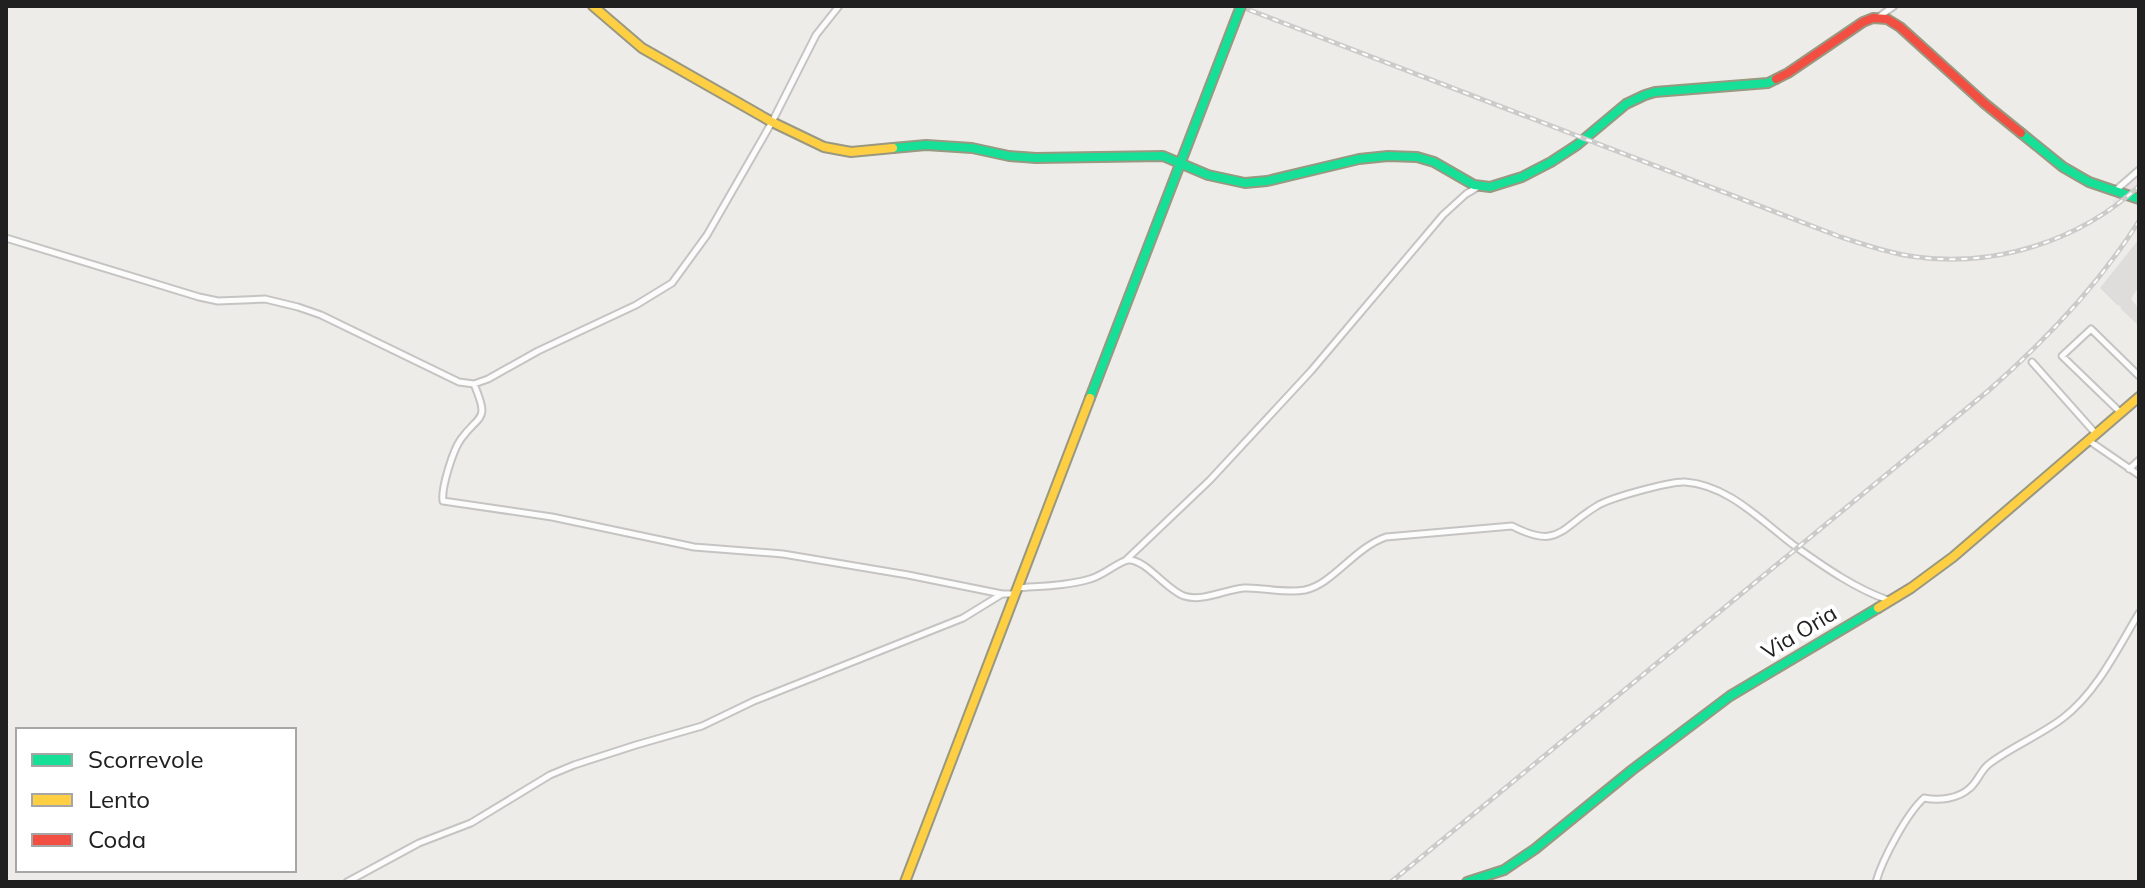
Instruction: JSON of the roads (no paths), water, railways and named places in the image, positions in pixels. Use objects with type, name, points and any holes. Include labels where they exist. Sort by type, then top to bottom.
[{"type":"main road","points":[[593,6],[642,48],[772,122],[824,147],[851,152],[926,145],[972,148],[1036,158],[1163,156],[1179,166],[1251,183],[1349,160],[1418,157],[1431,160],[1478,187],[1503,184],[1543,168],[1623,106],[1643,95],[1768,83],[1781,78],[1863,22],[1879,17],[1890,19],[1900,27],[1984,103],[2063,167],[2089,182],[2139,199]]},
{"type":"main road","points":[[905,882],[1241,6]]},
{"type":"main road","name":"Via Oria","points":[[1467,882],[1504,870],[1730,696],[1911,588],[1953,557],[2139,397]]},
{"type":"street","points":[[6,238],[199,297],[218,301],[265,299],[298,307],[321,315],[459,382],[474,384],[636,305],[672,283],[707,235],[772,122],[816,35],[839,6]]},
{"type":"street","points":[[1879,17],[1894,6]]},
{"type":"street","points":[[2115,191],[2139,170]]},
{"type":"street","points":[[347,882],[419,843],[471,823],[550,775],[574,765],[702,726],[754,701],[963,618],[1002,594],[1104,575],[1126,560],[1210,480],[1311,371],[1443,215],[1478,187]]},
{"type":"street","points":[[2120,412],[2062,356],[2091,329],[2139,376]]},
{"type":"street","points":[[2032,362],[2096,434]]},
{"type":"street","points":[[474,384],[482,409],[481,419],[459,441],[441,490],[443,501],[552,517],[694,547],[783,554],[1002,594]]},
{"type":"street","points":[[2088,440],[2139,475]]},
{"type":"street","points":[[2129,469],[2139,460]]},
{"type":"street","points":[[1126,560],[1133,560],[1180,595],[1190,597],[1242,588],[1307,590],[1322,583],[1372,542],[1386,537],[1512,526],[1530,535],[1544,537],[1564,531],[1597,505],[1681,481],[1702,485],[1733,499],[1798,548],[1870,594],[1889,601]]},
{"type":"street","points":[[1876,882],[1880,868],[1915,806],[1924,798],[1942,800],[1970,789],[1987,765],[2065,717],[2116,655],[2139,613]]},
{"type":"railway","points":[[1239,6],[1838,236],[1901,254],[1941,259],[1972,258],[2032,247],[2089,222],[2139,186]]},
{"type":"railway","points":[[1391,882],[1988,391],[2070,312],[2139,221]]}]
